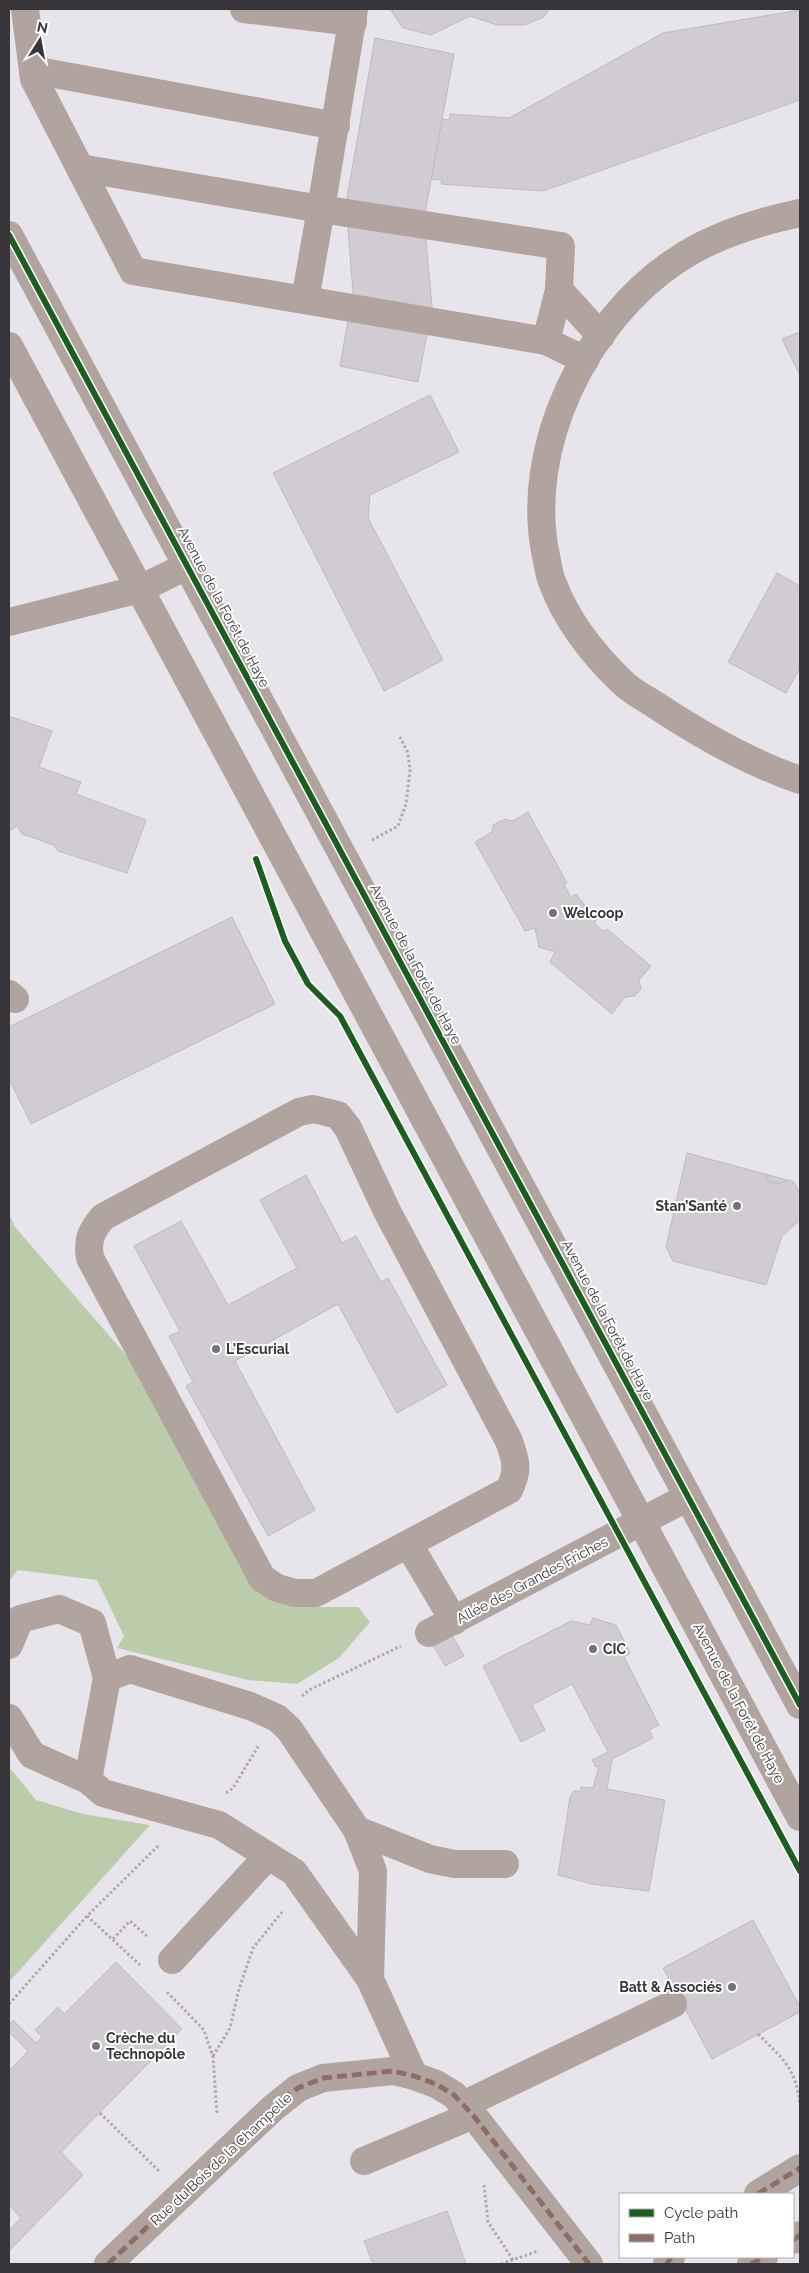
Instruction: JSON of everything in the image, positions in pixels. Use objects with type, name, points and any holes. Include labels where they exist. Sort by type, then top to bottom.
[{"type":"street","points":[[25,9],[34,79],[133,271],[546,341],[585,360]]},
{"type":"street","points":[[244,9],[354,15],[305,300]]},
{"type":"street","points":[[33,70],[336,126]]},
{"type":"street","points":[[80,168],[321,209],[561,246],[559,290],[546,341]]},
{"type":"street","points":[[800,213],[754,223],[710,241],[676,260],[639,291],[601,336],[585,360],[561,405],[549,451],[540,503],[542,536],[552,583],[565,611],[584,639],[623,684],[696,732],[782,774],[800,780]]},
{"type":"street","name":"Avenue de la Forêt de Haye","points":[[9,235],[800,1705]]},
{"type":"street","points":[[559,290],[601,336]]},
{"type":"street","name":"Avenue de la Forêt de Haye","points":[[9,346],[800,1817]]},
{"type":"street","points":[[9,622],[140,589],[188,566]]},
{"type":"street","points":[[313,1109],[338,1115],[348,1128],[387,1211],[509,1440],[516,1459],[516,1476],[509,1490],[409,1545],[316,1593],[295,1593],[277,1588],[262,1578],[90,1258],[88,1244],[92,1231],[102,1217],[299,1112],[313,1109]]},
{"type":"street","name":"Allée des Grandes Friches","points":[[429,1633],[688,1497]]},
{"type":"street","points":[[409,1545],[454,1621]]},
{"type":"street","points":[[9,1645],[20,1619],[59,1609],[92,1623],[107,1678],[88,1780]]},
{"type":"street","points":[[107,1678],[130,1669],[250,1706],[276,1718],[289,1729],[357,1830],[373,1871],[370,1979]]},
{"type":"street","points":[[9,1718],[32,1756],[88,1780],[103,1793],[219,1825],[294,1872],[370,1979],[414,2076]]},
{"type":"street","points":[[357,1830],[430,1859],[462,1864],[504,1864]]},
{"type":"street","points":[[172,1960],[268,1856]]},
{"type":"street","points":[[364,2161],[468,2110],[673,2004]]},
{"type":"street","name":"Rue du Bois de la Champelle","points":[[108,2264],[273,2108],[298,2088],[323,2078],[352,2074],[393,2072],[414,2076],[448,2091],[468,2110],[588,2264]]},
{"type":"street","points":[[760,2193],[800,2168]]},
{"type":"street","points":[[751,2264],[762,2258]]},
{"type":"path","points":[[342,854],[398,826],[403,816],[409,789],[410,771],[408,753],[400,737]]},
{"type":"path","points":[[309,1690],[429,1633]]},
{"type":"path","points":[[233,1788],[276,1718]]},
{"type":"path","points":[[9,2004],[87,1916],[188,1816]]},
{"type":"path","points":[[213,2057],[230,2028],[239,1989],[253,1948],[303,1885]]},
{"type":"path","points":[[87,1916],[144,1969]]},
{"type":"path","points":[[113,1939],[130,1921],[172,1960]]},
{"type":"path","points":[[163,1989],[204,2030],[213,2057],[214,2086],[222,2156]]},
{"type":"path","points":[[758,2034],[788,2064],[798,2088],[800,2105]]},
{"type":"path","points":[[100,2113],[183,2194]]},
{"type":"path","points":[[481,2179],[485,2187],[488,2222],[513,2260]]},
{"type":"green space","points":[[9,1214],[15,1227],[138,1369],[241,1569],[292,1607],[358,1607],[370,1622],[339,1658],[297,1684],[248,1680],[117,1648],[124,1636],[97,1580],[18,1570],[9,1581]]},
{"type":"green space","points":[[9,1767],[36,1800],[83,1814],[150,1825],[9,1982]]},
{"type":"building","points":[[390,9],[549,9],[544,17],[525,25],[497,25],[470,16],[431,35],[403,28]]},
{"type":"building","points":[[800,10],[800,100],[543,191],[441,184],[442,180],[431,179],[442,119],[449,120],[450,114],[509,118],[663,33]]},
{"type":"building","points":[[375,38],[454,54],[424,219],[432,307],[418,382],[340,366],[353,292],[346,204]]},
{"type":"building","points":[[800,332],[800,375],[782,339]]},
{"type":"building","points":[[430,395],[459,452],[370,495],[368,518],[443,660],[384,691],[273,473]]},
{"type":"building","points":[[777,573],[800,586],[800,668],[786,693],[728,662]]},
{"type":"building","points":[[9,716],[52,731],[39,767],[81,782],[76,794],[146,820],[127,873],[58,851],[54,845],[22,834],[17,826],[9,831]]},
{"type":"building","name":"Welcoop","points":[[528,812],[567,883],[564,885],[571,897],[576,894],[596,920],[595,924],[603,931],[607,929],[651,966],[639,980],[641,989],[635,996],[625,997],[612,1014],[550,962],[555,952],[539,947],[535,928],[525,931],[475,842],[492,832],[493,825],[505,819],[513,821]]},
{"type":"building","points":[[232,917],[275,1004],[31,1124],[9,1079],[9,1027]]},
{"type":"building","name":"Stan’Santé","points":[[687,1153],[765,1174],[768,1181],[780,1184],[787,1180],[793,1181],[800,1193],[800,1220],[782,1236],[766,1285],[673,1261],[666,1247]]},
{"type":"building","points":[[765,1174],[787,1180],[780,1184],[768,1181]]},
{"type":"building","name":"L'Escurial","points":[[306,1175],[342,1243],[356,1236],[381,1282],[388,1278],[447,1385],[397,1413],[338,1304],[235,1361],[315,1510],[268,1536],[186,1386],[193,1382],[169,1336],[180,1331],[134,1246],[181,1221],[228,1305],[297,1268],[260,1200]]},
{"type":"building","points":[[593,1618],[616,1625],[630,1653],[624,1657],[659,1725],[649,1730],[653,1738],[612,1759],[607,1789],[665,1800],[649,1891],[592,1884],[558,1875],[570,1797],[574,1791],[580,1791],[581,1787],[593,1788],[599,1766],[596,1767],[592,1760],[608,1752],[572,1684],[532,1705],[545,1730],[521,1742],[483,1666],[571,1621],[590,1625]]},
{"type":"building","points":[[452,1635],[464,1656],[445,1666],[433,1645]]},
{"type":"building","name":"Batt & Associés","points":[[753,1920],[800,2007],[800,2012],[712,2059],[663,1968]]},
{"type":"building","points":[[116,1962],[182,2029],[61,2152],[83,2175],[9,2251],[9,2230],[21,2218],[9,2205],[9,2071],[28,2051],[9,2032],[9,2025],[13,2020],[36,2043],[42,2037],[35,2030],[58,2007],[64,2014]]},
{"type":"building","points":[[447,2211],[466,2264],[373,2264],[364,2241]]},
{"type":"marked path","points":[[108,2264],[273,2108],[298,2088],[323,2078],[393,2071],[436,2084],[454,2095],[473,2115],[589,2264]]},
{"type":"marked path","points":[[760,2193],[800,2168]]},
{"type":"marked path","points":[[794,2239],[800,2235]]},
{"type":"marked path","points":[[667,2264],[670,2258]]},
{"type":"marked path","points":[[751,2264],[762,2258]]},
{"type":"cycle path","points":[[9,235],[800,1705]]},
{"type":"cycle path","points":[[256,859],[285,941],[308,984],[340,1016],[800,1871]]},
{"type":"place","name":"Welcoop","points":[[553,913]]},
{"type":"place","name":"Stan’Santé","points":[[737,1206]]},
{"type":"place","name":"L'Escurial","points":[[216,1349]]},
{"type":"place","name":"CIC","points":[[593,1649]]},
{"type":"place","name":"Batt & Associés","points":[[732,1987]]},
{"type":"place","name":"Crèche du Technopôle","points":[[96,2046]]}]
